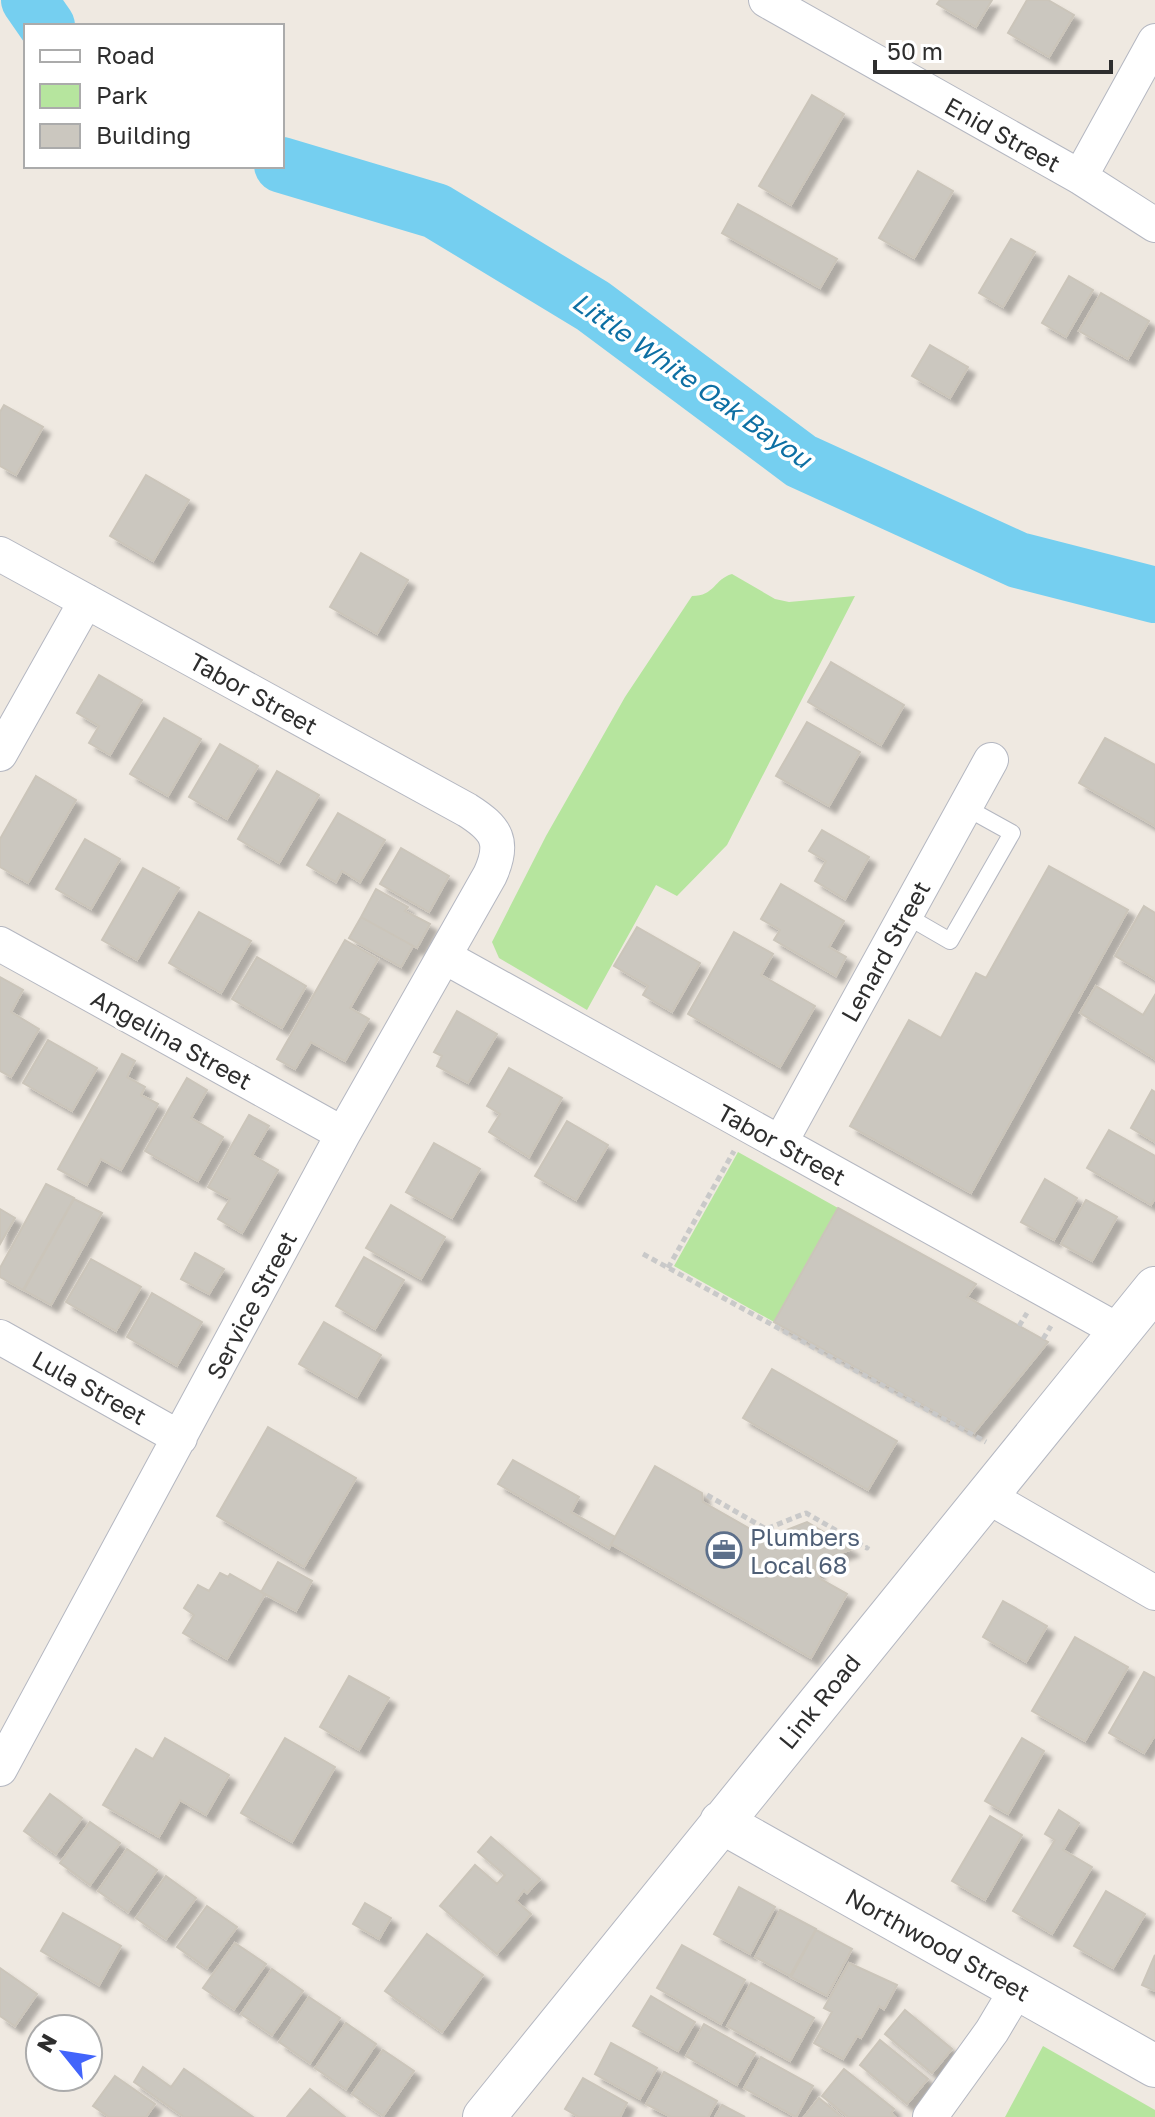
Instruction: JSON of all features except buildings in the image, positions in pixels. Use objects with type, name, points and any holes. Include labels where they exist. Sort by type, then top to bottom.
[{"type":"street","name":"Enid Street","points":[[766,0],[1080,177],[1155,225]]},
{"type":"street","points":[[1080,177],[1155,41]]},
{"type":"street","name":"Tabor Street","points":[[0,554],[467,810],[486,823],[498,842]]},
{"type":"street","points":[[0,754],[86,601]]},
{"type":"street","name":"Lenard Street","points":[[780,1143],[991,760]]},
{"type":"street","name":"Service Street","points":[[0,1769],[343,1134],[494,866],[498,842]]},
{"type":"street","name":"Angelina Street","points":[[0,944],[343,1134]]},
{"type":"street","name":"Tabor Street","points":[[445,957],[1119,1331]]},
{"type":"street","name":"Link Road","points":[[484,2117],[1155,1288]]},
{"type":"street","name":"Lula Street","points":[[0,1337],[180,1438]]},
{"type":"street","points":[[987,1496],[1155,1593]]},
{"type":"street","name":"Northwood Street","points":[[721,1822],[1155,2066]]},
{"type":"street","points":[[930,2117],[992,2031],[1017,1989]]},
{"type":"lane","points":[[905,915],[950,941],[1012,833],[965,807]]},
{"type":"path","points":[[668,1268],[734,1151]]},
{"type":"path","points":[[643,1254],[990,1444]]},
{"type":"path","points":[[707,1495],[766,1529],[806,1513],[868,1546]]},
{"type":"path","points":[[830,1536],[838,1532]]},
{"type":"green space","points":[[732,574],[775,599],[789,602],[855,596],[727,845],[677,896],[656,885],[587,1010],[499,958],[492,942],[546,836],[625,697],[692,596],[705,593]]},
{"type":"green space","points":[[738,1152],[838,1208],[774,1322],[674,1266]]},
{"type":"green space","points":[[1043,2046],[1155,2110],[1155,2117],[1005,2117]]},
{"type":"waterway","name":"Little White Oak Bayou","points":[[29,0],[46,24]]},
{"type":"waterway","name":"Little White Oak Bayou","points":[[284,166],[436,211],[593,306],[801,461],[1018,560],[1155,595]]},
{"type":"place","name":"Plumbers Local 68","points":[[724,1550]]}]
